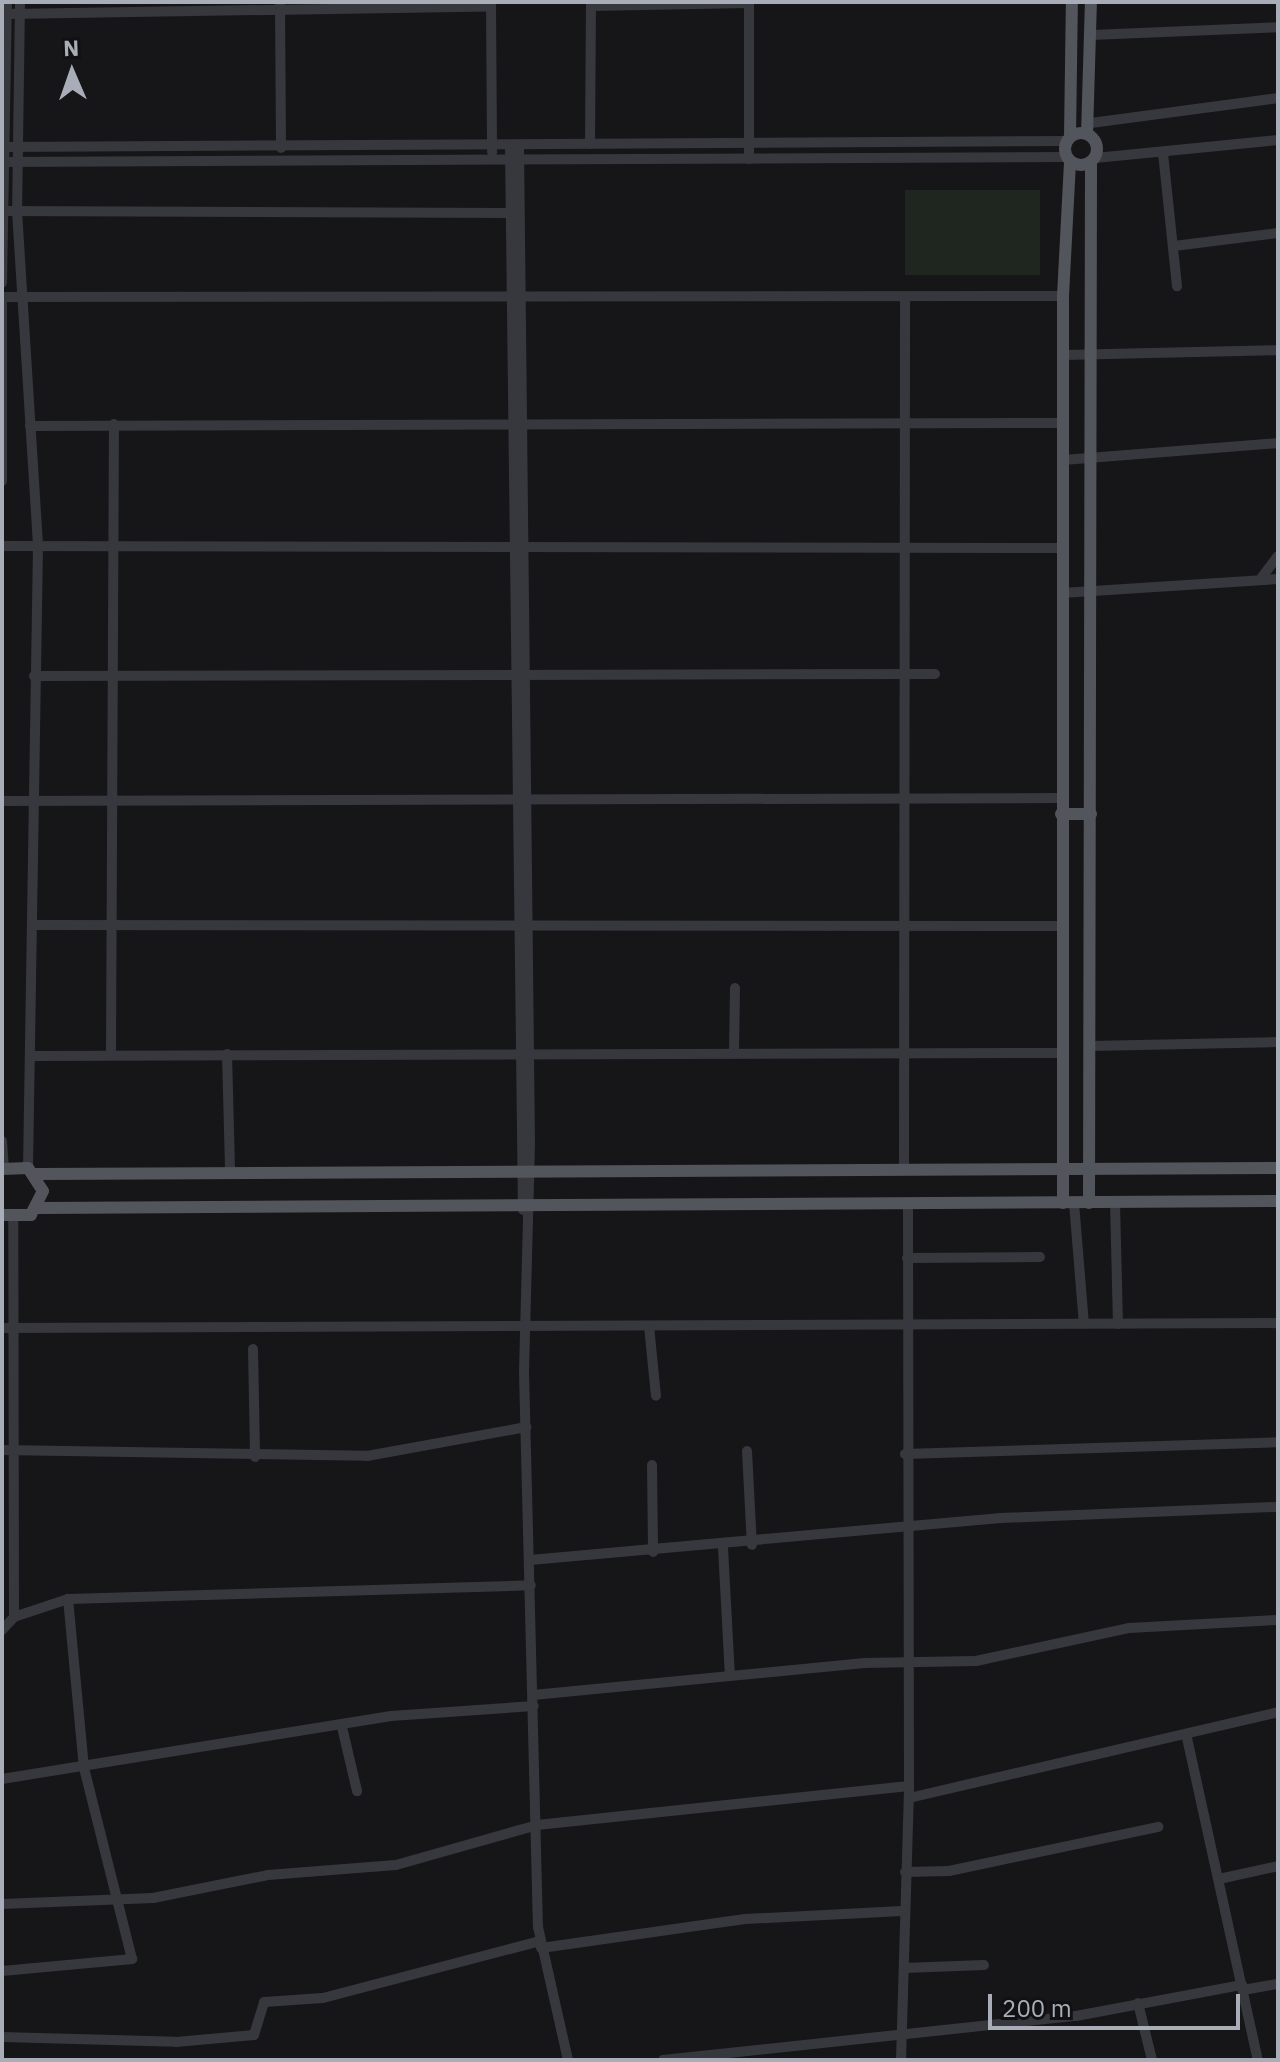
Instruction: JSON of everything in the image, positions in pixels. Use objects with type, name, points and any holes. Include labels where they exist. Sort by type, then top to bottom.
[{"type":"main road","points":[[1069,1203],[1063,1169],[1060,926],[1063,296],[1072,2]]},
{"type":"main road","points":[[1089,1203],[1091,355],[1093,160],[1097,144],[1089,128],[1091,2]]},
{"type":"main road","points":[[1069,139],[1089,128]]},
{"type":"main road","points":[[1069,159],[1093,160]]},
{"type":"main road","points":[[1061,814],[1091,814]]},
{"type":"main road","points":[[3,1169],[1278,1168]]},
{"type":"main road","points":[[32,1171],[43,1191],[37,1208]]},
{"type":"main road","points":[[8,1217],[37,1208],[1278,1201]]},
{"type":"street","points":[[590,144],[591,4],[749,2],[749,159]]},
{"type":"street","points":[[32,1171],[36,925],[34,676],[38,546],[26,295],[17,211],[3,147],[8,8],[491,4],[492,160]]},
{"type":"street","points":[[280,5],[281,148]]},
{"type":"street","points":[[2,283],[2,211],[8,162],[18,147],[20,8]]},
{"type":"street","points":[[1091,35],[1278,27]]},
{"type":"street","points":[[1089,128],[1278,98]]},
{"type":"street","points":[[3,147],[515,147],[1069,139]]},
{"type":"street","points":[[1093,160],[1278,140]]},
{"type":"street","points":[[515,147],[520,925],[526,1427],[533,1700],[541,1944],[568,2060]]},
{"type":"street","points":[[1163,153],[1177,286]]},
{"type":"street","points":[[8,162],[1069,159]]},
{"type":"street","points":[[516,161],[513,213],[517,295]]},
{"type":"street","points":[[2,211],[513,213]]},
{"type":"street","points":[[1174,246],[1278,233]]},
{"type":"street","points":[[2,481],[2,298],[26,295],[905,299],[1063,296]]},
{"type":"street","points":[[904,1168],[905,299]]},
{"type":"street","points":[[1064,355],[1278,350]]},
{"type":"street","points":[[30,426],[906,421],[1064,423]]},
{"type":"street","points":[[111,1054],[114,424]]},
{"type":"street","points":[[1063,460],[1278,443]]},
{"type":"street","points":[[2,546],[1063,548]]},
{"type":"street","points":[[1262,577],[1278,556]]},
{"type":"street","points":[[1062,593],[1262,577],[1278,579]]},
{"type":"street","points":[[34,676],[935,674]]},
{"type":"street","points":[[2,801],[35,802],[112,795],[1061,798]]},
{"type":"street","points":[[36,925],[1060,926]]},
{"type":"street","points":[[734,1052],[735,988]]},
{"type":"street","points":[[1090,1046],[1278,1042]]},
{"type":"street","points":[[32,1056],[522,1051],[1061,1053]]},
{"type":"street","points":[[227,1054],[230,1171]]},
{"type":"street","points":[[2,1141],[3,1169]]},
{"type":"street","points":[[1115,1202],[1118,1324]]},
{"type":"street","points":[[1069,1203],[1084,1324]]},
{"type":"street","points":[[901,2060],[902,1911],[909,1792],[905,1454],[908,1205]]},
{"type":"street","points":[[8,1217],[7,1450],[14,1617]]},
{"type":"street","points":[[907,1258],[1040,1257]]},
{"type":"street","points":[[7,1328],[906,1327],[1278,1323]]},
{"type":"street","points":[[649,1326],[656,1396]]},
{"type":"street","points":[[253,1349],[255,1457]]},
{"type":"street","points":[[7,1450],[255,1457],[399,1453],[526,1427]]},
{"type":"street","points":[[905,1454],[1278,1442]]},
{"type":"street","points":[[747,1451],[752,1545]]},
{"type":"street","points":[[652,1465],[653,1552]]},
{"type":"street","points":[[530,1560],[723,1548],[906,1531],[1001,1518],[1278,1507]]},
{"type":"street","points":[[723,1548],[730,1676]]},
{"type":"street","points":[[2,1630],[14,1617],[68,1599],[531,1585]]},
{"type":"street","points":[[2,1971],[132,1959],[84,1768],[68,1599]]},
{"type":"street","points":[[2,1779],[533,1700],[730,1676],[976,1661],[1129,1628],[1278,1620]]},
{"type":"street","points":[[2,1904],[119,1899],[268,1875],[396,1865],[537,1825],[909,1792],[1187,1738],[1278,1712]]},
{"type":"street","points":[[342,1727],[357,1791]]},
{"type":"street","points":[[1187,1738],[1258,2060]]},
{"type":"street","points":[[905,1872],[949,1871],[1158,1827]]},
{"type":"street","points":[[1219,1879],[1278,1866]]},
{"type":"street","points":[[2,2037],[176,2042],[254,2035],[264,2002],[323,1998],[541,1944],[745,1919],[902,1911]]},
{"type":"street","points":[[904,1968],[984,1965]]},
{"type":"street","points":[[663,2060],[1278,1984]]},
{"type":"street","points":[[1138,2003],[1152,2060]]},
{"type":"shaded area","points":[[905,190],[1040,190],[1040,275],[905,275]]}]
